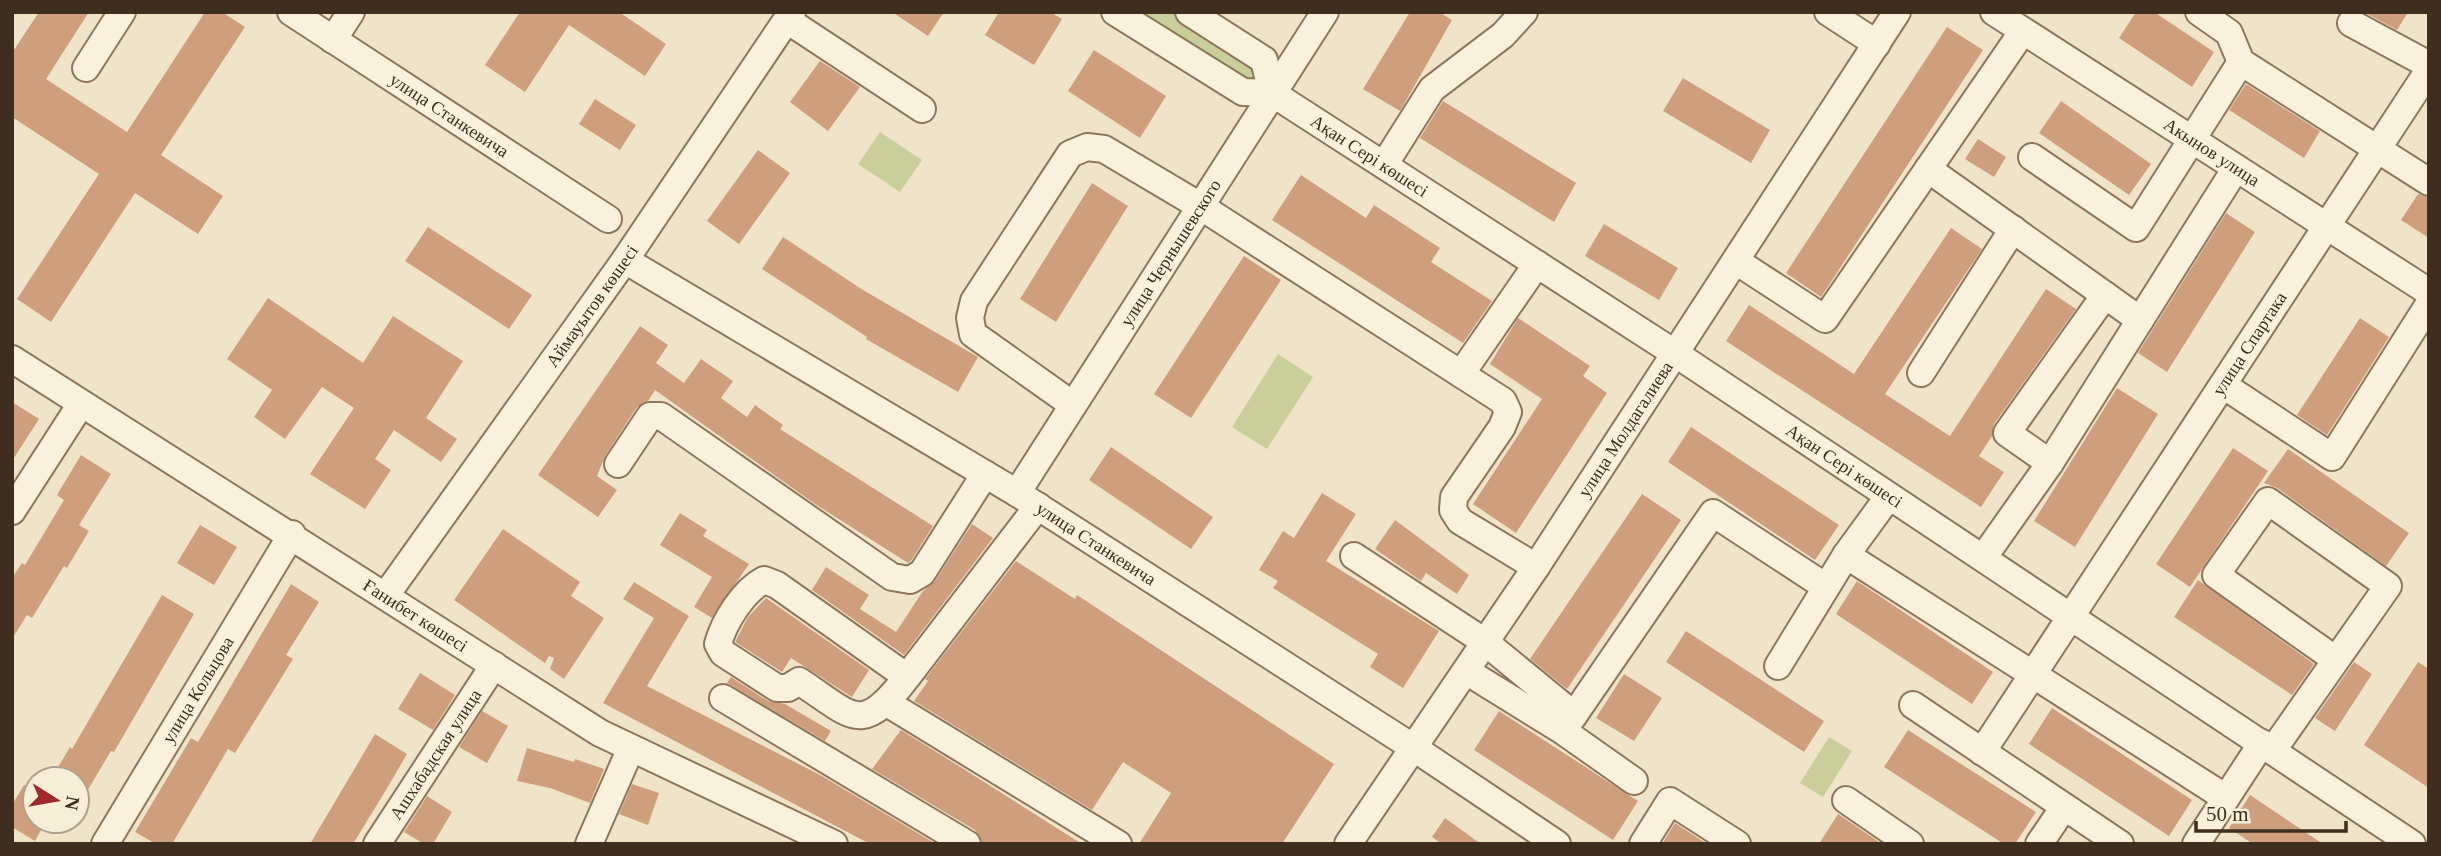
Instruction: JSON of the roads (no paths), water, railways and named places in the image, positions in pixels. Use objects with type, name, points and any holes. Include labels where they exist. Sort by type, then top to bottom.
[{"type":"street","points":[[86,68],[122,12]]},
{"type":"street","name":"улица Станкевича","points":[[291,12],[608,219]]},
{"type":"street","points":[[333,40],[351,12]]},
{"type":"street","name":"Ақан Сері көшесі","points":[[1115,12],[1243,92],[1272,93],[1384,164],[1676,354],[2412,844]]},
{"type":"street","points":[[1189,12],[1264,60],[1272,93]]},
{"type":"street","name":"улица Чернышевского","points":[[887,703],[908,677],[1027,499],[1073,405],[1325,12]]},
{"type":"street","points":[[1384,164],[1432,89],[1503,35],[1524,12]]},
{"type":"street","points":[[1828,12],[1877,44]]},
{"type":"street","name":"улица Молдагалиева","points":[[1348,844],[1536,568],[1897,12]]},
{"type":"street","name":"Акынов улица","points":[[1994,12],[2429,292]]},
{"type":"street","points":[[2032,157],[2136,228],[2241,62],[2233,23],[2199,12]]},
{"type":"street","points":[[790,16],[922,110]]},
{"type":"street","name":"Аймауытов көшесі","points":[[386,595],[625,260],[790,16]]},
{"type":"street","points":[[2351,23],[2429,67]]},
{"type":"street","points":[[1736,261],[1825,319],[2022,31]]},
{"type":"street","points":[[2241,62],[2429,182]]},
{"type":"street","name":"улица Спартака","points":[[1982,752],[2069,615],[2328,228],[2429,67]]},
{"type":"street","points":[[1073,405],[973,334],[970,318],[974,301],[1070,154],[1087,147],[1104,149],[1200,206],[1503,401],[1508,412],[1502,427],[1454,497],[1453,510],[1460,521],[1536,568]]},
{"type":"street","points":[[1983,558],[2050,463],[2236,168]]},
{"type":"street","points":[[1928,169],[2140,320]]},
{"type":"street","points":[[1921,373],[2013,229]]},
{"type":"street","name":"улица Станкевича","points":[[625,260],[1027,499],[1558,844]]},
{"type":"street","points":[[1461,374],[1537,264]]},
{"type":"street","points":[[2050,463],[2007,433],[2105,295]]},
{"type":"street","points":[[2223,385],[2332,457],[2429,304]]},
{"type":"street","points":[[2077,335],[2115,360]]},
{"type":"street","name":"Ғанибет көшесі","points":[[12,359],[292,534],[600,733],[803,837],[834,844]]},
{"type":"street","points":[[12,511],[81,404]]},
{"type":"street","points":[[618,464],[650,416],[662,416],[892,577],[910,580],[922,573],[985,474]]},
{"type":"street","points":[[1777,666],[1846,555],[1889,496]]},
{"type":"street","points":[[2207,840],[2226,797],[2336,660],[2388,586],[2268,501],[2216,575],[2336,660]]},
{"type":"street","points":[[1569,723],[1713,513],[1826,587]]},
{"type":"street","name":"улица Кольцова","points":[[105,844],[292,534]]},
{"type":"street","points":[[1846,555],[2226,797]]},
{"type":"street","points":[[1354,556],[1486,642],[1569,723],[1634,781]]},
{"type":"street","points":[[908,677],[777,585],[764,580],[753,586],[722,630],[718,644],[723,653],[777,688],[788,688],[799,681],[850,715],[873,714],[887,703],[1118,844]]},
{"type":"street","name":"Ашхабадская улица","points":[[377,844],[494,665]]},
{"type":"street","points":[[1466,671],[1569,723]]},
{"type":"street","points":[[723,698],[967,844]]},
{"type":"street","points":[[1913,705],[2120,844]]},
{"type":"street","points":[[589,844],[631,748]]},
{"type":"street","points":[[1846,800],[1910,844]]},
{"type":"street","points":[[1643,844],[1670,801],[1737,844]]},
{"type":"street","points":[[2039,844],[2064,807]]}]
